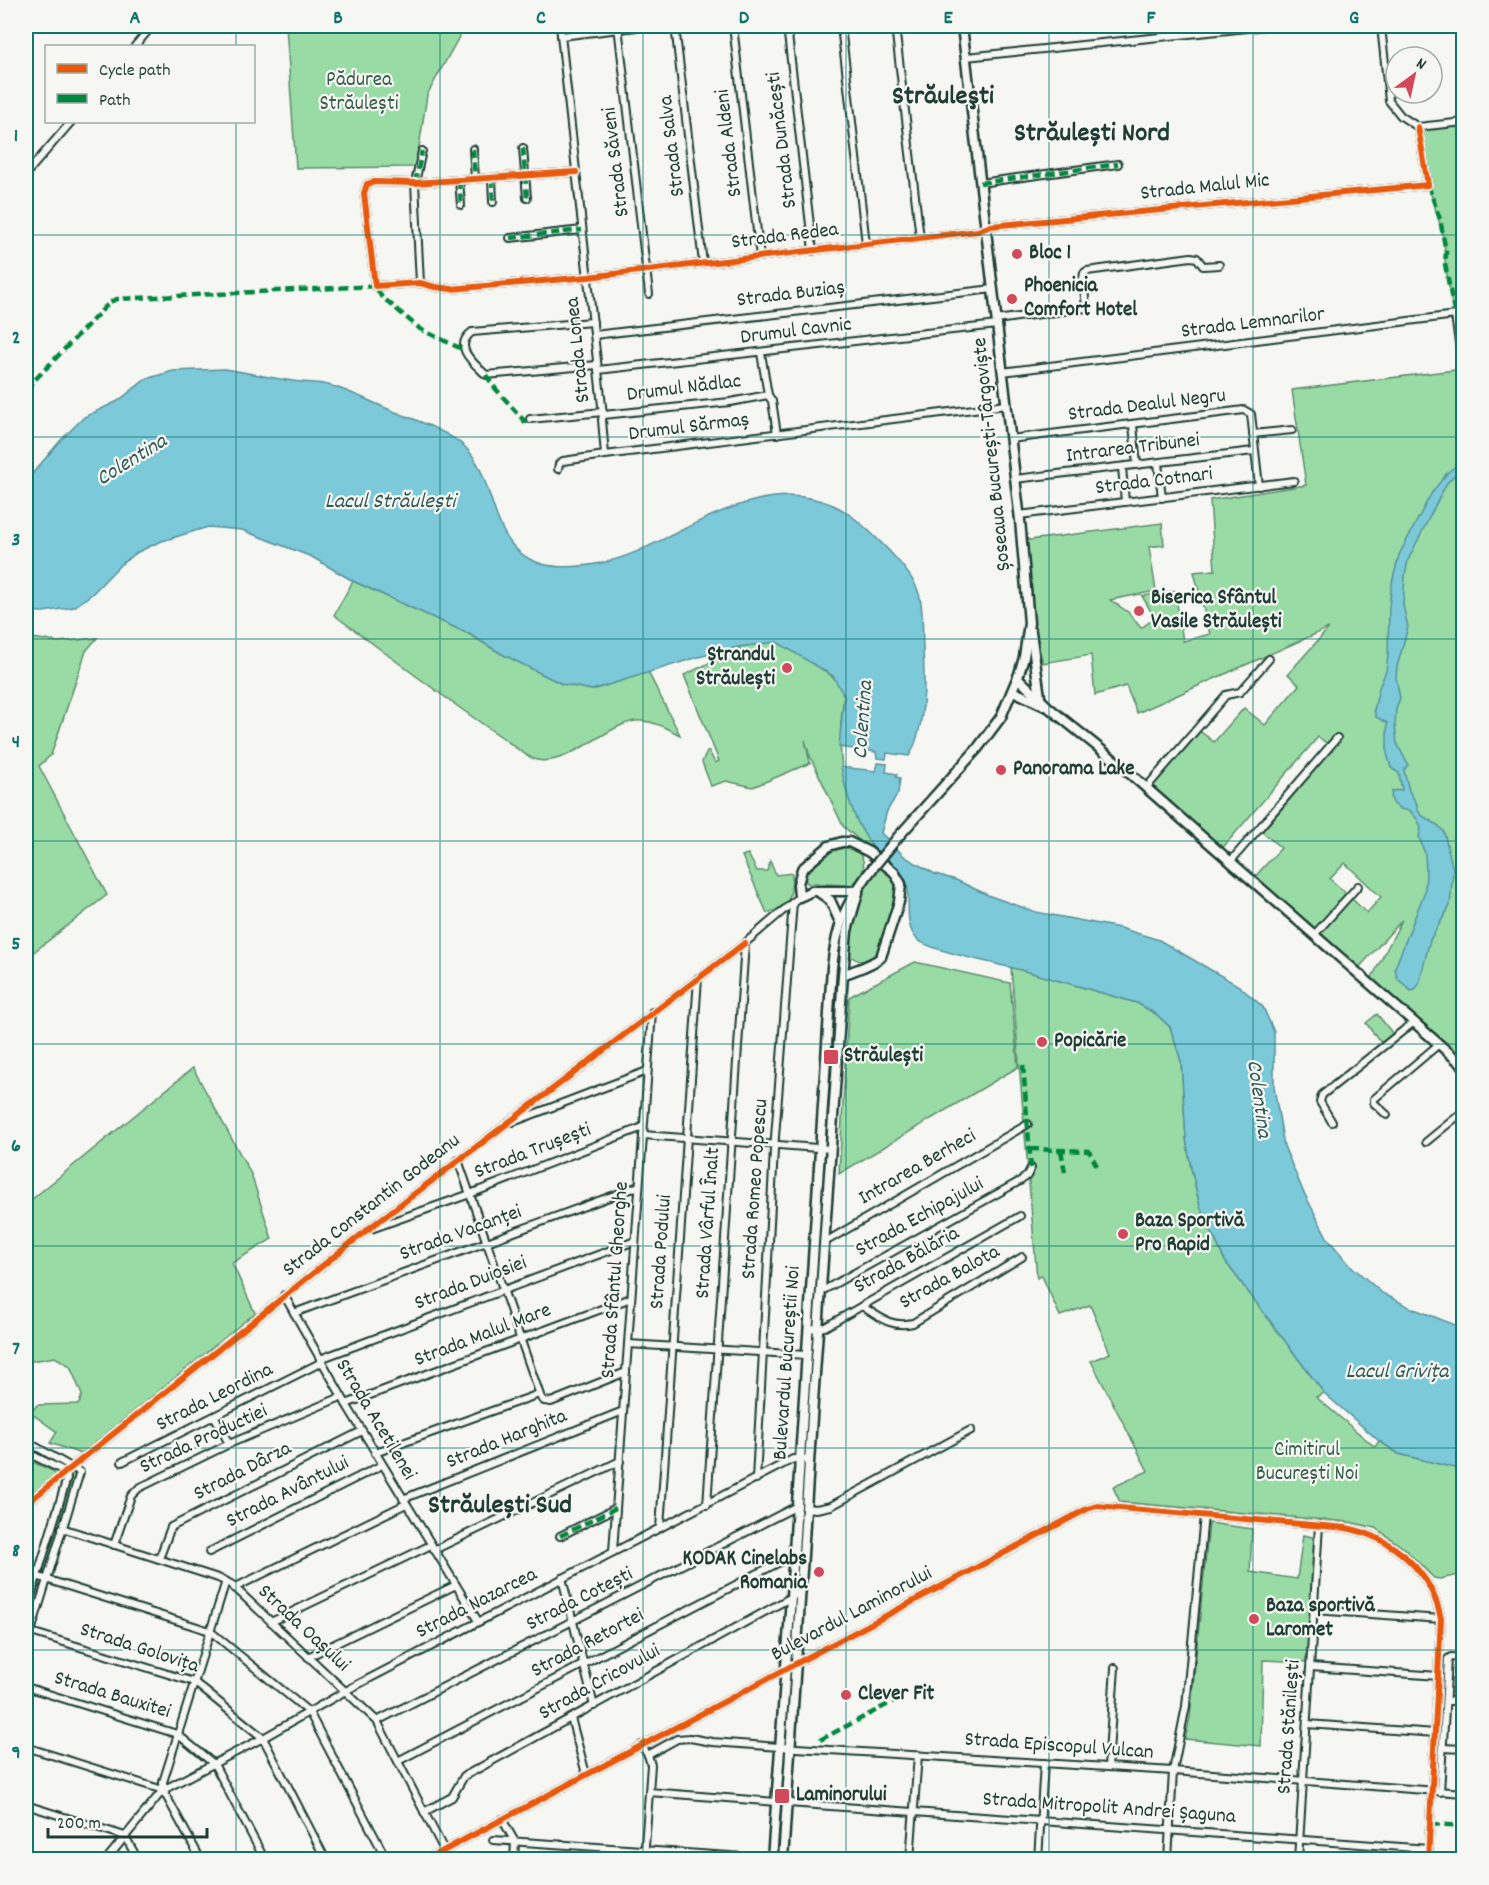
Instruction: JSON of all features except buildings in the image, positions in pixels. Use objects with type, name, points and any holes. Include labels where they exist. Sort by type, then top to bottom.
[{"type":"main road","name":"Șoseaua București-Târgoviște","points":[[898,837],[986,738],[1000,717],[1018,678],[1029,623],[1015,479],[962,26]]},
{"type":"main road","points":[[1029,623],[1040,697]]},
{"type":"main road","points":[[1018,678],[1048,707]]},
{"type":"main road","points":[[1013,691],[1048,707],[1089,738],[1464,1066]]},
{"type":"main road","name":"Bulevardul Bucureștii Noi","points":[[776,1859],[776,1802],[832,967],[840,922],[855,891],[898,837]]},
{"type":"main road","points":[[796,900],[802,868],[829,846],[837,843],[849,842],[859,846],[894,872],[901,884],[900,896],[881,957],[875,963],[843,975]]},
{"type":"main road","name":"Bulevardul Bucureștii Noi","points":[[776,1859],[788,1803],[843,975],[849,921],[869,873]]},
{"type":"main road","points":[[816,891],[830,900],[840,922]]},
{"type":"main road","points":[[796,900],[807,892],[855,891]]},
{"type":"main road","points":[[845,956],[861,967]]},
{"type":"street","points":[[136,45],[152,26]]},
{"type":"street","name":"Strada Lonea","points":[[560,26],[603,414],[605,455]]},
{"type":"street","points":[[561,36],[618,27],[645,26]]},
{"type":"street","name":"Strada Salva","points":[[675,26],[703,263]]},
{"type":"street","name":"Strada Aldeni","points":[[733,26],[760,257]]},
{"type":"street","name":"Strada Dunăcești","points":[[787,26],[813,250]]},
{"type":"street","points":[[841,26],[866,244]]},
{"type":"street","points":[[895,26],[920,238]]},
{"type":"street","points":[[1174,26],[1176,35]]},
{"type":"street","points":[[966,57],[1267,26]]},
{"type":"street","points":[[1381,26],[1389,101],[1401,116],[1418,127],[1464,122]]},
{"type":"street","name":"Strada Săveni","points":[[618,27],[649,294]]},
{"type":"street","points":[[26,174],[70,123]]},
{"type":"street","name":"Strada Malul Mic","points":[[985,229],[991,226],[1428,184],[1418,127]]},
{"type":"street","points":[[523,148],[527,198]]},
{"type":"street","points":[[473,149],[476,179]]},
{"type":"street","points":[[420,283],[415,183],[422,151]]},
{"type":"street","points":[[980,183],[1118,164]]},
{"type":"street","points":[[415,183],[576,172]]},
{"type":"street","points":[[492,178],[493,202]]},
{"type":"street","points":[[459,180],[461,205]]},
{"type":"street","name":"Strada Redea","points":[[415,183],[375,182],[367,184],[365,188],[375,286],[420,283],[451,289],[588,277],[985,229]]},
{"type":"street","points":[[510,238],[582,230]]},
{"type":"street","name":"Drumul Cavnic","points":[[592,322],[472,332],[464,342],[464,350],[466,356],[486,375],[761,353],[997,323],[1086,309],[1083,273],[1087,271],[1191,257],[1199,260],[1203,266],[1219,265]]},
{"type":"street","name":"Strada Buziaș","points":[[594,335],[993,289]]},
{"type":"street","name":"Strada Lemnarilor","points":[[1002,372],[1464,314]]},
{"type":"street","points":[[1455,316],[1463,369]]},
{"type":"street","points":[[761,353],[777,434]]},
{"type":"street","name":"Drumul Nădlac","points":[[530,419],[730,402],[768,395]]},
{"type":"street","name":"Drumul Sărmaș","points":[[558,469],[559,464],[563,461],[605,455],[1006,405]]},
{"type":"street","name":"Strada Dealul Negru","points":[[1010,439],[1244,411],[1251,414],[1259,486]]},
{"type":"street","points":[[1133,425],[1137,465]]},
{"type":"street","points":[[1253,435],[1292,430]]},
{"type":"street","name":"Intrarea Tribunei","points":[[1015,479],[1254,451]]},
{"type":"street","points":[[1158,463],[1162,498]]},
{"type":"street","points":[[1122,467],[1125,502]]},
{"type":"street","name":"Strada Cotnari","points":[[1019,515],[1294,481]]},
{"type":"street","points":[[1146,788],[1226,695],[1240,692],[1269,659]]},
{"type":"street","points":[[1230,862],[1337,738]]},
{"type":"street","points":[[1314,935],[1358,885]]},
{"type":"street","name":"Strada Constantin Godeanu","points":[[26,1504],[284,1295],[745,943],[796,900]]},
{"type":"street","name":"Strada Romeo Popescu","points":[[756,1479],[775,1144],[796,900]]},
{"type":"street","name":"Strada Vârful Înalt","points":[[707,1505],[745,943]]},
{"type":"street","name":"Strada Podului","points":[[660,1528],[698,978]]},
{"type":"street","name":"Strada Sfântul Gheorghe","points":[[614,1551],[652,1012]]},
{"type":"street","points":[[1332,1122],[1320,1102],[1322,1095],[1414,1022]]},
{"type":"street","points":[[1387,1115],[1374,1102],[1374,1099],[1439,1044]]},
{"type":"street","points":[[507,1124],[647,1071]]},
{"type":"street","points":[[1425,1142],[1464,1111]]},
{"type":"street","name":"Intrarea Berheci","points":[[825,1242],[1028,1124]]},
{"type":"street","name":"Strada Trușești","points":[[367,1230],[470,1194],[643,1127]]},
{"type":"street","points":[[643,1135],[831,1149]]},
{"type":"street","points":[[458,1160],[539,1394],[544,1401],[551,1402],[626,1372]]},
{"type":"street","name":"Strada Echipajului","points":[[822,1292],[1020,1181],[1028,1176],[1031,1168]]},
{"type":"street","name":"Strada Vacanței","points":[[294,1313],[639,1186]]},
{"type":"street","name":"Strada Bălăria","points":[[808,1329],[825,1327],[1020,1216]]},
{"type":"street","name":"Strada Duiosiei","points":[[321,1361],[503,1289],[635,1241]]},
{"type":"street","name":"Strada Balota","points":[[862,1305],[889,1323],[904,1325],[913,1323],[1022,1257]]},
{"type":"street","name":"Strada Acetilenei","points":[[284,1295],[341,1397],[478,1621]]},
{"type":"street","name":"Strada Malul Mare","points":[[346,1404],[631,1298]]},
{"type":"street","points":[[628,1344],[806,1355]]},
{"type":"street","name":"Strada Leordina","points":[[122,1462],[321,1361]]},
{"type":"street","points":[[375,1454],[539,1394]]},
{"type":"street","name":"Strada Productiei","points":[[114,1545],[135,1491],[229,1444],[341,1397]]},
{"type":"street","name":"Strada Harghita","points":[[234,1588],[404,1501],[623,1412]]},
{"type":"street","points":[[214,1417],[229,1444]]},
{"type":"street","points":[[806,1508],[816,1509],[841,1502],[971,1430]]},
{"type":"street","name":"Strada Dârza","points":[[159,1559],[171,1527],[362,1431]]},
{"type":"street","points":[[26,1441],[80,1472],[26,1648]]},
{"type":"street","points":[[26,1452],[66,1472],[67,1478],[26,1613]]},
{"type":"street","name":"Strada Nazarcea","points":[[163,1790],[478,1621],[793,1459],[809,1460]]},
{"type":"street","points":[[271,1622],[620,1461]]},
{"type":"street","name":"Strada Avântului","points":[[209,1552],[382,1465]]},
{"type":"street","name":"Strada Cotești","points":[[377,1721],[796,1506]]},
{"type":"street","name":"Bulevardul Laminorului","points":[[426,1860],[1087,1509],[1105,1506],[1319,1525],[1361,1531],[1396,1550],[1427,1581],[1436,1598],[1442,1619]]},
{"type":"street","points":[[560,1536],[616,1508]]},
{"type":"street","points":[[1168,1860],[1173,1771],[1186,1706],[1204,1515]]},
{"type":"street","name":"Strada Stănilești","points":[[1298,1860],[1319,1525]]},
{"type":"street","name":"Strada Oașului","points":[[62,1528],[226,1581],[377,1721],[444,1850]]},
{"type":"street","name":"Strada Retortei","points":[[398,1761],[793,1555]]},
{"type":"street","points":[[26,1577],[36,1576],[210,1631],[309,1712],[387,1860]]},
{"type":"street","points":[[562,1578],[594,1706]]},
{"type":"street","points":[[106,1860],[163,1790],[177,1734],[226,1581]]},
{"type":"street","points":[[308,1657],[456,1585]]},
{"type":"street","name":"Strada Cricovului","points":[[424,1812],[452,1797],[464,1776],[801,1592]]},
{"type":"street","points":[[1314,1610],[1442,1619],[1436,1733],[1437,1792]]},
{"type":"street","name":"Strada Golovița","points":[[31,1632],[194,1682],[263,1738],[326,1860]]},
{"type":"street","points":[[798,1650],[800,1654],[809,1656]]},
{"type":"street","points":[[1428,1860],[1443,1748],[1449,1657],[1464,1658]]},
{"type":"street","points":[[1311,1667],[1439,1676]]},
{"type":"street","points":[[1108,1767],[1115,1668]]},
{"type":"street","name":"Strada Bauxitei","points":[[26,1687],[177,1734],[214,1764],[265,1860]]},
{"type":"street","points":[[1446,1701],[1464,1701]]},
{"type":"street","points":[[571,1718],[586,1774]]},
{"type":"street","points":[[1307,1724],[1436,1733]]},
{"type":"street","name":"Strada Episcopul Vulcan","points":[[648,1755],[683,1737],[712,1742],[780,1747],[1173,1771],[1464,1793]]},
{"type":"street","points":[[641,1745],[651,1765],[644,1860]]},
{"type":"street","points":[[26,1747],[163,1790],[201,1860]]},
{"type":"street","points":[[1443,1748],[1464,1749]]},
{"type":"street","points":[[910,1860],[918,1755]]},
{"type":"street","points":[[1038,1860],[1044,1763]]},
{"type":"street","points":[[649,1792],[776,1802]]},
{"type":"street","name":"Strada Mitropolit Andrei Șaguna","points":[[788,1803],[1429,1849]]},
{"type":"street","points":[[26,1805],[125,1836],[138,1860]]},
{"type":"street","points":[[501,1819],[515,1842],[514,1860]]},
{"type":"street","points":[[492,1840],[776,1859]]},
{"type":"green space","name":"Pădurea Străulești","points":[[286,26],[465,26],[427,95],[416,167],[296,168]]},
{"type":"green space","points":[[1463,122],[1463,369],[1445,264],[1444,243],[1428,182],[1418,127]]},
{"type":"green space","points":[[1463,369],[1463,1066],[1369,983],[1402,920],[1356,971],[1317,937],[1351,898],[1367,913],[1381,897],[1345,863],[1330,879],[1349,896],[1314,935],[1252,880],[1281,848],[1262,832],[1333,748],[1318,737],[1219,852],[1146,788],[1197,729],[1214,742],[1244,708],[1265,725],[1299,685],[1288,674],[1329,628],[1137,713],[1126,686],[1095,695],[1091,655],[1043,663],[1028,609],[1022,541],[1162,523],[1164,545],[1149,547],[1156,591],[1110,600],[1128,612],[1141,628],[1155,618],[1142,596],[1175,591],[1183,641],[1210,634],[1194,572],[1215,570],[1210,500],[1306,485],[1292,390]]},
{"type":"green space","points":[[353,581],[469,634],[500,653],[562,684],[592,690],[648,672],[680,735],[652,723],[631,722],[563,756],[550,760],[534,759],[460,708],[334,615]]},
{"type":"green space","points":[[26,637],[58,642],[97,638],[86,651],[51,755],[39,766],[107,895],[26,958]]},
{"type":"green space","points":[[777,641],[825,670],[840,686],[844,696],[840,737],[843,773],[853,808],[871,845],[867,847],[843,826],[809,754],[805,740],[810,763],[753,787],[726,781],[711,786],[702,762],[709,751],[715,763],[719,761],[684,675],[726,655],[735,655],[748,661],[738,647]]},
{"type":"green space","points":[[846,847],[855,850],[863,861],[861,874],[852,885],[844,887],[807,883],[803,875],[805,871],[831,851]]},
{"type":"green space","points":[[748,854],[757,871],[767,871],[770,861],[776,875],[792,873],[790,894],[781,907],[767,913],[742,856]]},
{"type":"green space","points":[[881,864],[895,880],[896,901],[878,954],[860,961],[849,955],[848,941],[859,898]]},
{"type":"green space","points":[[915,962],[1010,983],[1018,1067],[839,1174],[849,997]]},
{"type":"green space","name":"Baza Sportivă Pro Rapid","points":[[1011,967],[1137,1003],[1156,1014],[1170,1027],[1181,1060],[1186,1138],[1191,1168],[1200,1206],[1225,1261],[1324,1393],[1316,1397],[1375,1447],[1379,1441],[1399,1454],[1463,1470],[1463,1574],[1440,1579],[1434,1578],[1405,1549],[1376,1528],[1350,1522],[1120,1502],[1113,1487],[1148,1471],[1091,1361],[1110,1353],[1090,1305],[1060,1316],[1042,1276],[1037,1278]]},
{"type":"green space","points":[[1377,1014],[1394,1035],[1382,1044],[1366,1023]]},
{"type":"green space","points":[[193,1068],[251,1174],[272,1239],[232,1263],[255,1313],[81,1454],[50,1443],[57,1432],[31,1413],[37,1405],[79,1404],[82,1395],[70,1366],[55,1357],[26,1362],[26,1204]]},
{"type":"green space","points":[[26,1459],[53,1471],[56,1476],[26,1500]]},
{"type":"green space","points":[[76,1474],[46,1570],[42,1574],[40,1570],[70,1476]]},
{"type":"green space","name":"Baza sportivă Laromet","points":[[1209,1523],[1252,1529],[1250,1572],[1297,1579],[1303,1535],[1312,1537],[1315,1542],[1307,1662],[1263,1660],[1261,1746],[1185,1739],[1190,1718]]},
{"type":"water","name":"Lacul Străulești","points":[[224,369],[297,382],[324,384],[354,394],[451,437],[465,447],[475,460],[502,528],[511,543],[524,556],[542,564],[571,567],[612,560],[641,550],[735,506],[774,497],[794,496],[838,507],[861,524],[890,552],[905,569],[919,594],[922,607],[923,704],[919,732],[909,756],[887,753],[886,759],[877,758],[876,752],[839,747],[844,696],[833,676],[777,642],[738,647],[695,658],[592,690],[562,684],[500,653],[469,634],[353,581],[312,557],[242,530],[208,527],[159,542],[138,552],[120,565],[92,594],[74,607],[43,612],[26,611],[26,481],[84,417],[118,401],[146,379],[173,371]]},
{"type":"water","points":[[1463,460],[1463,466],[1447,483],[1408,560],[1405,576],[1403,605],[1408,627],[1397,667],[1396,678],[1400,698],[1396,709],[1397,743],[1408,765],[1404,770],[1409,791],[1421,815],[1439,826],[1444,832],[1453,870],[1450,906],[1430,940],[1419,984],[1415,990],[1411,991],[1397,978],[1395,968],[1425,891],[1425,854],[1419,837],[1421,827],[1417,819],[1410,811],[1400,809],[1391,798],[1392,791],[1402,790],[1399,773],[1391,768],[1387,753],[1387,723],[1376,717],[1374,710],[1386,671],[1389,606],[1399,555],[1431,494],[1447,473]]},
{"type":"water","name":"Lacul Grivița","points":[[878,763],[887,764],[886,772],[897,774],[896,777],[900,778],[898,793],[887,811],[881,833],[905,857],[935,874],[1036,912],[1120,928],[1159,940],[1239,986],[1263,1007],[1274,1032],[1274,1087],[1284,1146],[1303,1191],[1328,1239],[1349,1264],[1382,1293],[1409,1307],[1463,1328],[1463,1470],[1399,1454],[1379,1441],[1324,1393],[1225,1261],[1200,1206],[1191,1168],[1186,1138],[1181,1061],[1170,1027],[1156,1014],[1137,1003],[1025,971],[947,952],[918,940],[910,925],[908,890],[903,875],[873,847],[861,829],[852,809],[843,777],[841,767],[876,771]]},
{"type":"marked path","points":[[523,148],[527,198]]},
{"type":"marked path","points":[[473,149],[475,179]]},
{"type":"marked path","points":[[415,183],[422,151]]},
{"type":"marked path","points":[[980,183],[1118,164]]},
{"type":"marked path","points":[[492,178],[493,202]]},
{"type":"marked path","points":[[459,180],[461,205]]},
{"type":"marked path","points":[[1428,185],[1440,219],[1446,252],[1445,264],[1455,316]]},
{"type":"marked path","points":[[510,238],[582,230]]},
{"type":"marked path","points":[[26,389],[110,302],[117,299],[375,286],[381,296],[420,329],[464,350]]},
{"type":"marked path","points":[[486,375],[526,423]]},
{"type":"marked path","points":[[1023,1065],[1031,1168]]},
{"type":"marked path","points":[[1030,1149],[1089,1151],[1097,1166]]},
{"type":"marked path","points":[[1061,1150],[1065,1172]]},
{"type":"marked path","points":[[560,1536],[616,1508]]},
{"type":"marked path","points":[[820,1740],[898,1699]]},
{"type":"marked path","points":[[1431,1824],[1464,1826]]},
{"type":"cycle path","points":[[576,172],[367,184],[364,193],[375,286],[420,283],[451,289],[588,277],[978,231],[991,226],[1428,185],[1418,127]]},
{"type":"cycle path","points":[[26,1504],[367,1230],[745,943]]},
{"type":"cycle path","points":[[426,1860],[1087,1509],[1097,1506],[1346,1528],[1379,1539],[1408,1559],[1429,1586],[1441,1619],[1428,1860]]},
{"type":"place","name":"Bloc 1","points":[[1017,254]]},
{"type":"place","name":"Phoenicia Comfort Hotel","points":[[1012,299]]},
{"type":"place","name":"Biserica Sfântul Vasile Străulești","points":[[1139,611]]},
{"type":"place","name":"Ștrandul Străulești","points":[[787,668]]},
{"type":"place","name":"Panorama Lake","points":[[1001,770]]},
{"type":"place","name":"Popicărie","points":[[1042,1042]]},
{"type":"place","name":"Străulești","points":[[831,1057]]},
{"type":"place","name":"Baza Sportivă Pro Rapid","points":[[1123,1234]]},
{"type":"place","name":"KODAK Cinelabs Romania","points":[[819,1572]]},
{"type":"place","name":"Baza sportivă Laromet","points":[[1254,1619]]},
{"type":"place","name":"Clever Fit","points":[[846,1695]]},
{"type":"place","name":"Laminorului","points":[[782,1796]]},
{"type":"district","name":"Străuleşti","points":[[943,97]]},
{"type":"district","name":"Străulești Nord","points":[[1092,134]]},
{"type":"district","name":"Străulești Sud","points":[[500,1506]]},
{"type":"water label","name":"Colentina","points":[[132,461]]},
{"type":"water label","name":"Colentina","points":[[864,720]]},
{"type":"water label","name":"Colentina","points":[[1258,1099]]},
{"type":"park label","name":"Cimitirul București Noi","points":[[1307,1463]]}]
